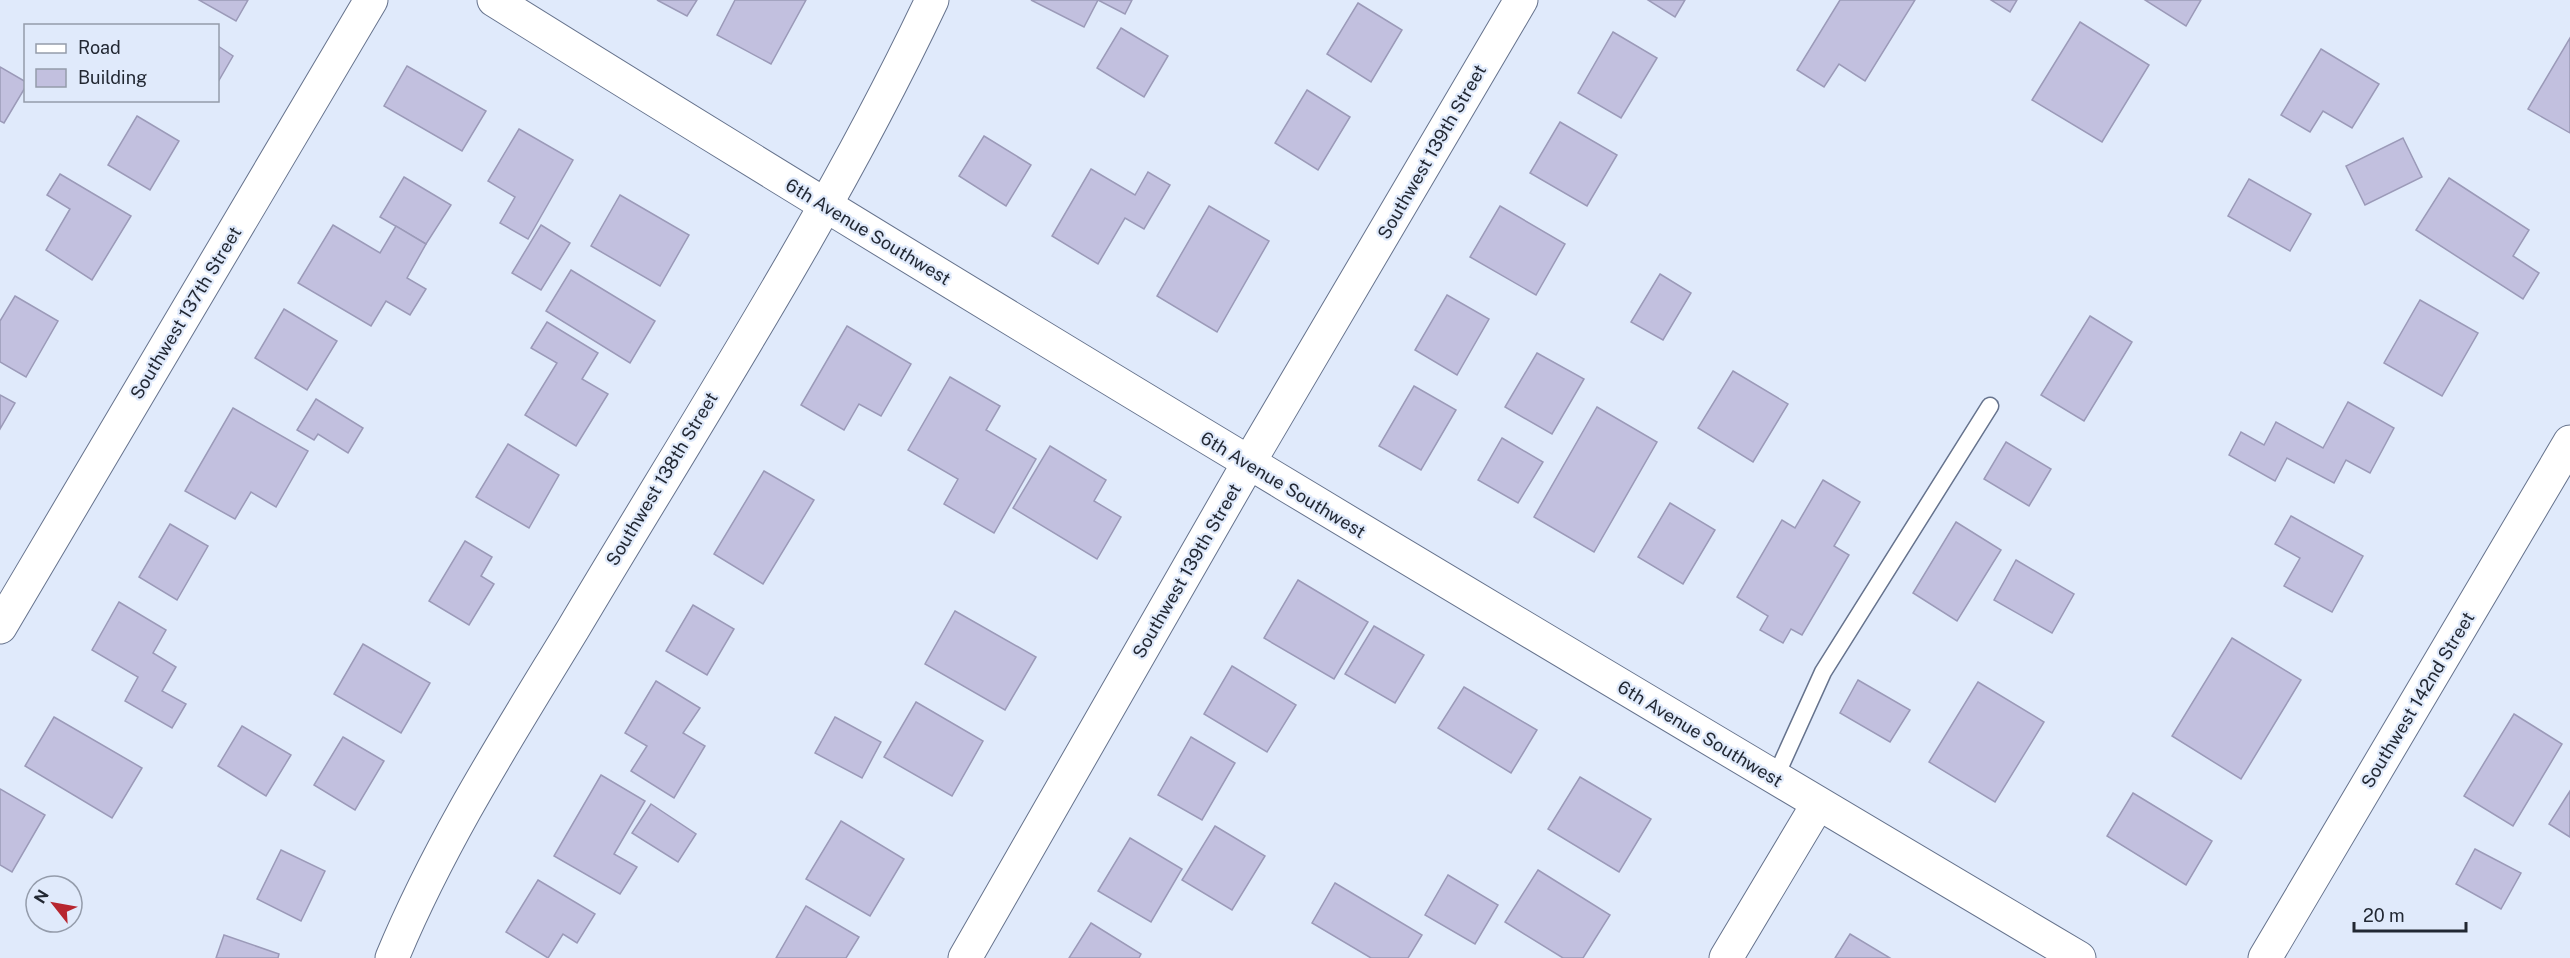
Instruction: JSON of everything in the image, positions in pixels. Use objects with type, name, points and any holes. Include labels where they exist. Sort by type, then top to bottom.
[{"type":"street","name":"Southwest 137th Street","points":[[0,627],[371,0]]},
{"type":"street","name":"6th Avenue Southwest","points":[[494,0],[825,207],[1248,464],[2079,958]]},
{"type":"street","name":"Southwest 138th Street","points":[[392,958],[415,902],[488,769],[825,207],[906,55],[932,0]]},
{"type":"street","name":"Southwest 139th Street","points":[[965,958],[1248,464],[1521,0]]},
{"type":"street","name":"Southwest 142nd Street","points":[[2265,958],[2570,442]]},
{"type":"street","points":[[1726,958],[1818,804]]},
{"type":"lane","points":[[1775,778],[1823,672],[1990,406]]},
{"type":"building","points":[[199,0],[248,0],[236,21]]},
{"type":"building","points":[[657,0],[697,0],[687,16]]},
{"type":"building","points":[[735,0],[806,0],[771,64],[717,35]]},
{"type":"building","points":[[1031,0],[1098,0],[1084,27]]},
{"type":"building","points":[[1098,0],[1132,0],[1125,14]]},
{"type":"building","points":[[1648,0],[1685,0],[1675,17]]},
{"type":"building","points":[[1840,0],[1915,0],[1865,81],[1839,64],[1824,87],[1797,70]]},
{"type":"building","points":[[1991,0],[2017,0],[2010,12]]},
{"type":"building","points":[[2145,0],[2201,0],[2186,26]]},
{"type":"building","points":[[1358,3],[1402,30],[1371,82],[1327,54]]},
{"type":"building","points":[[2080,22],[2149,65],[2102,142],[2032,100]]},
{"type":"building","points":[[1121,28],[1168,56],[1144,97],[1097,68]]},
{"type":"building","points":[[1613,32],[1657,58],[1621,118],[1578,93]]},
{"type":"building","points":[[2570,38],[2570,133],[2528,109]]},
{"type":"building","points":[[219,47],[233,56],[219,80]]},
{"type":"building","points":[[2321,49],[2379,84],[2352,128],[2323,111],[2310,132],[2281,115]]},
{"type":"building","points":[[407,66],[486,111],[462,151],[384,106]]},
{"type":"building","points":[[0,67],[24,81],[24,89],[4,123],[0,121]]},
{"type":"building","points":[[1307,90],[1350,117],[1318,170],[1275,143]]},
{"type":"building","points":[[137,116],[179,141],[150,190],[108,165]]},
{"type":"building","points":[[1560,122],[1617,155],[1587,206],[1530,173]]},
{"type":"building","points":[[519,129],[573,160],[528,239],[500,223],[515,197],[488,181]]},
{"type":"building","points":[[984,136],[1031,165],[1006,206],[959,176]]},
{"type":"building","points":[[2403,138],[2422,177],[2365,205],[2346,166]]},
{"type":"building","points":[[1091,169],[1135,195],[1148,172],[1170,185],[1144,229],[1125,218],[1098,264],[1052,236]]},
{"type":"building","points":[[60,174],[131,216],[92,280],[46,250],[70,209],[47,195]]},
{"type":"building","points":[[404,177],[451,205],[426,244],[380,217]]},
{"type":"building","points":[[2449,178],[2529,230],[2513,256],[2539,273],[2523,299],[2416,230]]},
{"type":"building","points":[[2249,179],[2311,214],[2290,251],[2228,216]]},
{"type":"building","points":[[620,195],[689,235],[660,286],[591,246]]},
{"type":"building","points":[[1209,206],[1269,241],[1217,332],[1157,296]]},
{"type":"building","points":[[1500,206],[1565,244],[1536,295],[1470,257]]},
{"type":"building","points":[[333,225],[380,253],[396,226],[426,244],[407,278],[426,289],[410,315],[386,301],[371,326],[298,283]]},
{"type":"building","points":[[541,225],[570,243],[541,290],[512,273]]},
{"type":"building","points":[[571,270],[655,321],[630,363],[546,311]]},
{"type":"building","points":[[1660,274],[1691,293],[1663,340],[1631,322]]},
{"type":"building","points":[[1447,295],[1489,319],[1457,375],[1415,350]]},
{"type":"building","points":[[15,296],[58,321],[26,377],[0,362],[0,321]]},
{"type":"building","points":[[2420,300],[2478,333],[2442,396],[2384,363]]},
{"type":"building","points":[[284,309],[337,341],[307,390],[255,358]]},
{"type":"building","points":[[2090,316],[2132,342],[2084,421],[2041,395]]},
{"type":"building","points":[[547,322],[598,353],[582,379],[608,394],[576,446],[525,415],[557,363],[531,348]]},
{"type":"building","points":[[847,326],[911,364],[881,416],[859,404],[844,430],[801,405]]},
{"type":"building","points":[[1537,353],[1584,379],[1552,434],[1505,407]]},
{"type":"building","points":[[1733,371],[1788,404],[1753,462],[1698,428]]},
{"type":"building","points":[[950,377],[1000,406],[986,430],[1036,459],[994,533],[944,504],[958,479],[908,450]]},
{"type":"building","points":[[1414,386],[1456,410],[1421,470],[1379,446]]},
{"type":"building","points":[[0,395],[15,403],[0,429]]},
{"type":"building","points":[[316,399],[363,428],[348,453],[318,434],[314,440],[297,430]]},
{"type":"building","points":[[2348,402],[2394,428],[2370,473],[2346,460],[2334,483],[2287,458],[2275,481],[2229,455],[2241,432],[2264,445],[2276,422],[2323,448]]},
{"type":"building","points":[[1597,407],[1657,442],[1594,552],[1534,517]]},
{"type":"building","points":[[233,408],[308,451],[276,507],[251,492],[235,519],[185,491]]},
{"type":"building","points":[[1502,438],[1543,462],[1518,503],[1478,480]]},
{"type":"building","points":[[2006,442],[2051,469],[2029,506],[1984,479]]},
{"type":"building","points":[[508,444],[559,475],[529,528],[476,497]]},
{"type":"building","points":[[1050,446],[1106,480],[1094,501],[1121,517],[1097,559],[1013,508]]},
{"type":"building","points":[[764,471],[814,500],[763,584],[714,554]]},
{"type":"building","points":[[1823,480],[1860,502],[1834,546],[1849,555],[1802,635],[1791,629],[1783,643],[1760,630],[1768,616],[1737,597],[1782,520],[1795,528]]},
{"type":"building","points":[[1670,503],[1715,530],[1683,584],[1638,557]]},
{"type":"building","points":[[2291,516],[2363,556],[2332,612],[2284,586],[2300,558],[2275,544]]},
{"type":"building","points":[[1956,522],[2001,550],[1957,621],[1913,593]]},
{"type":"building","points":[[170,524],[208,546],[177,600],[139,577]]},
{"type":"building","points":[[465,541],[492,557],[481,576],[494,584],[469,625],[429,601]]},
{"type":"building","points":[[2016,560],[2074,594],[2052,633],[1994,600]]},
{"type":"building","points":[[1298,580],[1368,622],[1334,679],[1264,638]]},
{"type":"building","points":[[119,602],[166,630],[153,653],[176,667],[162,691],[186,704],[172,728],[125,701],[138,677],[92,650]]},
{"type":"building","points":[[693,605],[734,629],[707,675],[666,651]]},
{"type":"building","points":[[955,611],[1036,657],[1005,710],[925,664]]},
{"type":"building","points":[[1374,626],[1424,655],[1395,703],[1345,674]]},
{"type":"building","points":[[2232,638],[2301,680],[2241,779],[2172,736]]},
{"type":"building","points":[[363,644],[430,683],[401,733],[334,694]]},
{"type":"building","points":[[1232,666],[1296,705],[1267,752],[1204,714]]},
{"type":"building","points":[[1858,680],[1910,710],[1890,742],[1840,713]]},
{"type":"building","points":[[656,681],[700,708],[683,733],[705,746],[674,798],[631,771],[647,746],[625,733]]},
{"type":"building","points":[[1978,682],[2044,722],[1995,802],[1929,762]]},
{"type":"building","points":[[1464,687],[1537,730],[1511,773],[1438,728]]},
{"type":"building","points":[[916,702],[983,741],[952,796],[884,757]]},
{"type":"building","points":[[2514,714],[2562,744],[2513,826],[2464,796]]},
{"type":"building","points":[[54,717],[142,768],[112,818],[25,766]]},
{"type":"building","points":[[835,717],[881,742],[862,778],[815,753]]},
{"type":"building","points":[[242,726],[291,755],[266,796],[218,766]]},
{"type":"building","points":[[343,737],[384,761],[355,810],[314,785]]},
{"type":"building","points":[[1191,737],[1235,763],[1202,820],[1158,795]]},
{"type":"building","points":[[601,775],[645,801],[614,854],[637,867],[620,894],[554,856]]},
{"type":"building","points":[[1580,777],[1651,819],[1619,872],[1548,829]]},
{"type":"building","points":[[0,789],[45,815],[12,872],[0,865]]},
{"type":"building","points":[[2570,791],[2570,837],[2549,824]]},
{"type":"building","points":[[2133,793],[2212,841],[2186,885],[2107,836]]},
{"type":"building","points":[[651,804],[696,834],[678,862],[632,833]]},
{"type":"building","points":[[841,821],[904,859],[870,916],[806,879]]},
{"type":"building","points":[[1215,826],[1265,856],[1232,910],[1182,880]]},
{"type":"building","points":[[1130,838],[1182,869],[1151,922],[1098,891]]},
{"type":"building","points":[[2475,849],[2521,873],[2501,909],[2456,884]]},
{"type":"building","points":[[281,850],[325,871],[301,921],[257,899]]},
{"type":"building","points":[[1538,870],[1610,915],[1583,958],[1563,958],[1505,922]]},
{"type":"building","points":[[1448,875],[1498,905],[1475,944],[1425,915]]},
{"type":"building","points":[[538,880],[595,914],[577,943],[563,934],[548,958],[506,932]]},
{"type":"building","points":[[1335,883],[1422,935],[1408,958],[1371,958],[1312,923]]},
{"type":"building","points":[[806,906],[859,937],[846,958],[776,958]]},
{"type":"building","points":[[1091,923],[1141,954],[1139,958],[1069,958]]},
{"type":"building","points":[[1850,934],[1890,958],[1835,958]]},
{"type":"building","points":[[224,935],[279,954],[278,958],[216,958]]}]
